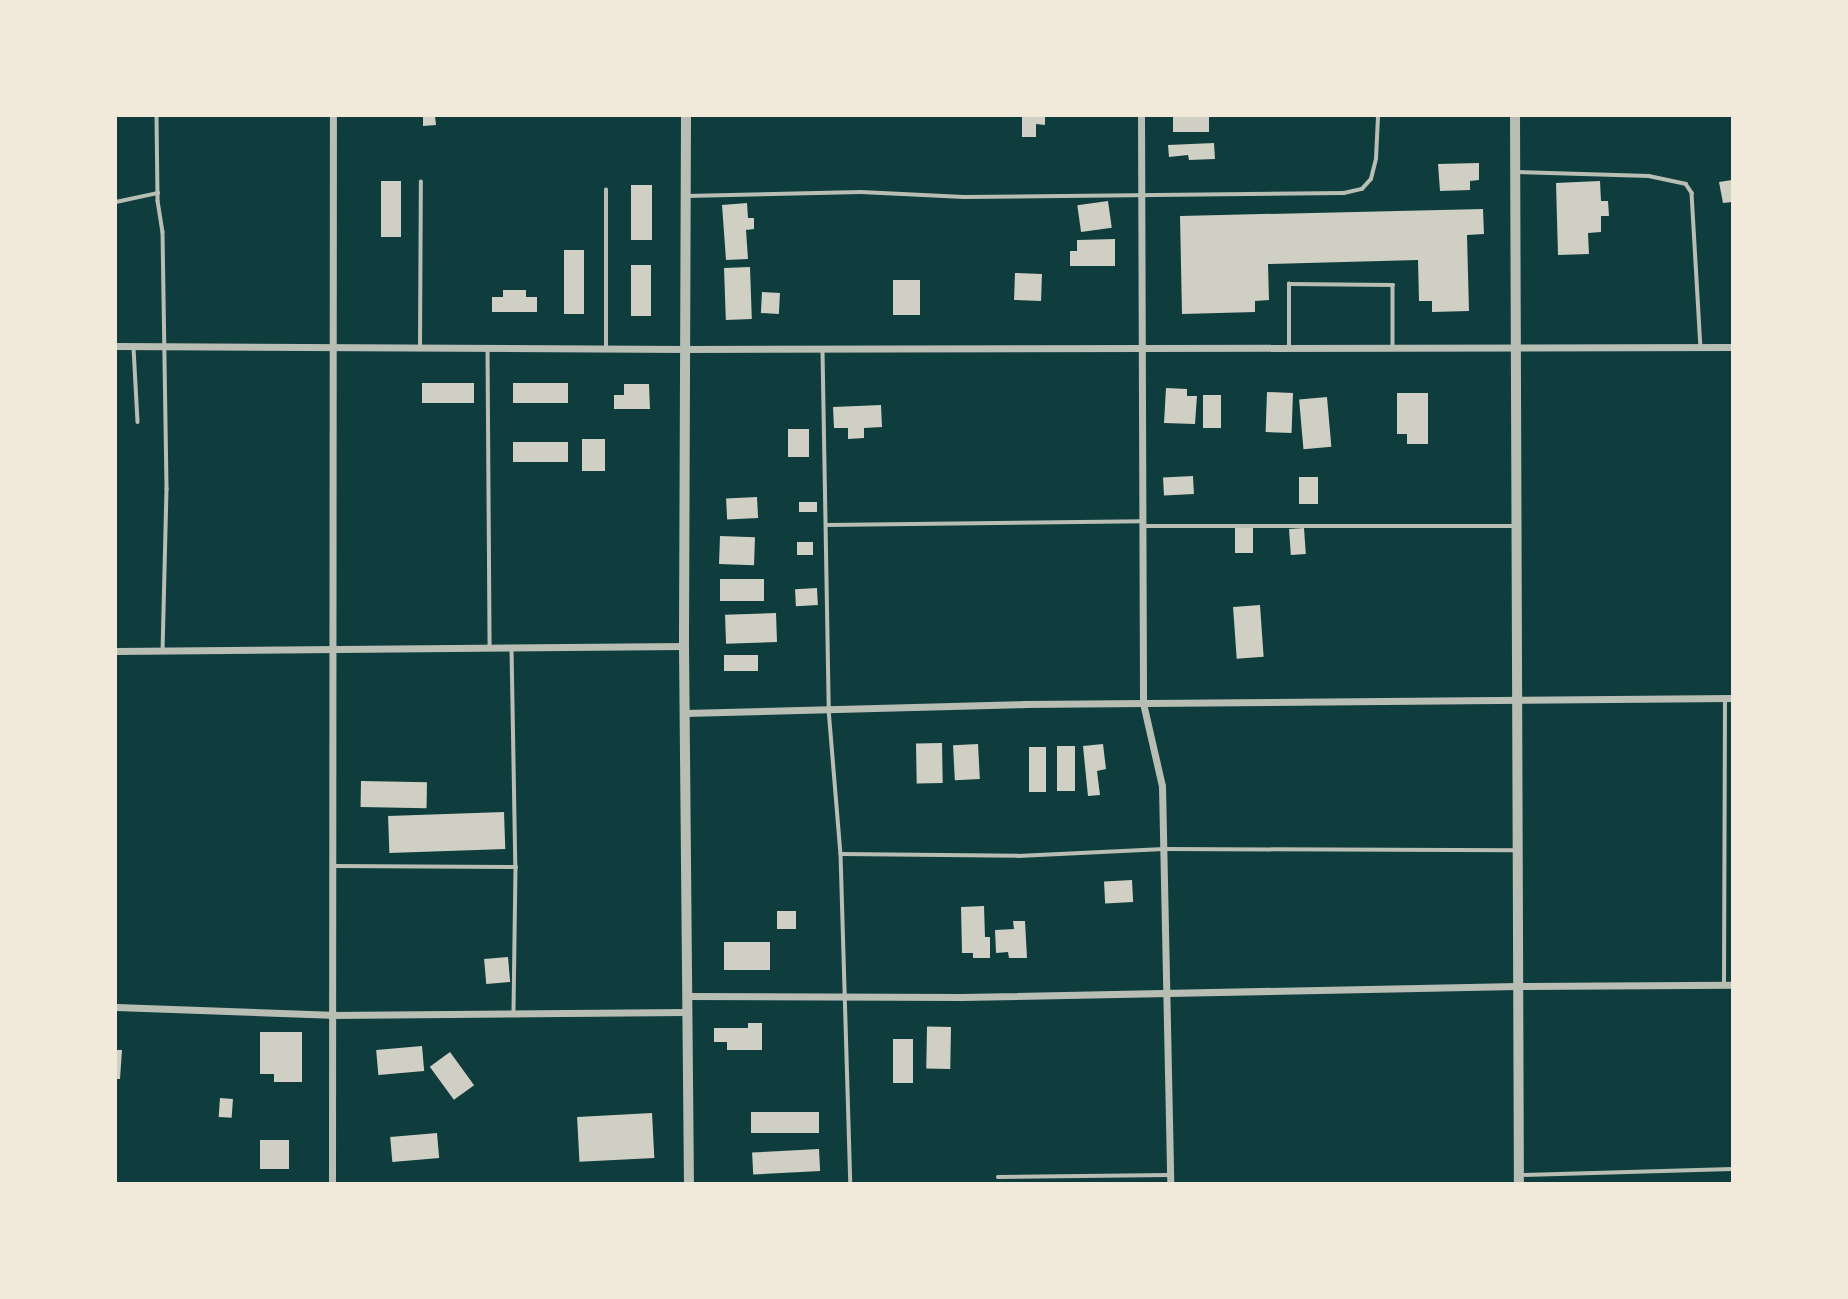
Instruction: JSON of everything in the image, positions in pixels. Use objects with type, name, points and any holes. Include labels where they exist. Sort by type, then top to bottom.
[{"type":"street","points":[[332,1184],[330,1015],[335,347],[333,116]]},
{"type":"street","points":[[686,116],[684,646],[689,1184]]},
{"type":"street","points":[[1140,116],[1143,703],[1162,786],[1170,1179]]},
{"type":"street","points":[[1515,116],[1519,1179]]},
{"type":"street","points":[[116,346],[606,349],[1732,347]]},
{"type":"street","points":[[116,651],[684,646]]},
{"type":"street","points":[[685,713],[1143,703],[1729,698]]},
{"type":"street","points":[[686,996],[1166,995],[1517,986],[1732,985]]},
{"type":"street","points":[[116,1007],[330,1015],[687,1012]]},
{"type":"lane","points":[[157,116],[158,192],[163,232],[167,489],[163,651]]},
{"type":"lane","points":[[686,196],[861,192],[964,197],[1344,193],[1362,189],[1371,179],[1376,159],[1378,116]]},
{"type":"lane","points":[[1515,172],[1648,176],[1686,184],[1692,193],[1693,251],[1701,347]]},
{"type":"lane","points":[[420,348],[421,182]]},
{"type":"lane","points":[[606,190],[606,349]]},
{"type":"lane","points":[[116,202],[158,192]]},
{"type":"lane","points":[[1289,348],[1289,284],[1302,284],[1393,285],[1393,349]]},
{"type":"lane","points":[[134,346],[138,422]]},
{"type":"lane","points":[[488,348],[490,648]]},
{"type":"lane","points":[[823,349],[829,709],[841,854],[850,1184]]},
{"type":"lane","points":[[826,525],[1142,523],[1517,526]]},
{"type":"lane","points":[[512,648],[516,867],[514,1013]]},
{"type":"lane","points":[[1724,986],[1729,698]]},
{"type":"lane","points":[[841,854],[1018,856],[1164,849],[1518,850]]},
{"type":"lane","points":[[333,866],[516,867]]},
{"type":"lane","points":[[1519,1179],[1732,1170]]},
{"type":"lane","points":[[998,1177],[1170,1179]]},
{"type":"building","points":[[423,116],[435,116],[436,125],[423,126]]},
{"type":"building","points":[[1022,116],[1045,116],[1045,125],[1036,124],[1036,137],[1022,137]]},
{"type":"building","points":[[1173,116],[1209,116],[1209,132],[1173,132]]},
{"type":"building","points":[[1214,143],[1215,159],[1189,160],[1188,155],[1169,157],[1168,145]]},
{"type":"building","points":[[1479,163],[1479,180],[1470,181],[1470,190],[1440,191],[1438,164]]},
{"type":"building","points":[[1732,180],[1732,202],[1723,203],[1719,182]]},
{"type":"building","points":[[381,181],[401,181],[401,237],[381,237]]},
{"type":"building","points":[[1600,181],[1601,201],[1608,201],[1609,216],[1601,216],[1601,232],[1588,233],[1589,254],[1558,255],[1556,183]]},
{"type":"building","points":[[631,185],[652,185],[652,240],[631,240]]},
{"type":"building","points":[[1108,201],[1112,228],[1081,232],[1077,205]]},
{"type":"building","points":[[747,203],[748,218],[754,218],[754,229],[746,230],[748,259],[726,260],[722,205]]},
{"type":"building","points":[[1483,209],[1484,234],[1467,235],[1469,311],[1432,312],[1432,301],[1419,301],[1418,260],[1268,264],[1269,300],[1255,301],[1255,312],[1182,314],[1180,216]]},
{"type":"building","points":[[1115,239],[1115,266],[1070,266],[1070,251],[1077,251],[1077,240]]},
{"type":"building","points":[[564,250],[584,250],[584,314],[564,314]]},
{"type":"building","points":[[631,265],[651,265],[651,316],[631,316]]},
{"type":"building","points":[[750,267],[752,319],[726,320],[724,268]]},
{"type":"building","points":[[1015,273],[1042,274],[1041,301],[1014,300]]},
{"type":"building","points":[[893,280],[920,280],[920,315],[893,315]]},
{"type":"building","points":[[503,290],[526,290],[526,297],[537,297],[537,312],[492,312],[492,297],[503,297]]},
{"type":"building","points":[[762,292],[780,293],[779,314],[761,313]]},
{"type":"building","points":[[422,383],[474,383],[474,403],[422,403]]},
{"type":"building","points":[[513,383],[568,383],[568,403],[513,403]]},
{"type":"building","points":[[624,384],[649,384],[650,409],[614,409],[614,395],[624,395]]},
{"type":"building","points":[[1166,388],[1187,389],[1187,396],[1197,396],[1195,424],[1164,423]]},
{"type":"building","points":[[1267,392],[1293,393],[1292,433],[1266,432]]},
{"type":"building","points":[[1397,393],[1428,393],[1428,444],[1407,444],[1407,434],[1397,434]]},
{"type":"building","points":[[1203,395],[1221,395],[1221,428],[1203,428]]},
{"type":"building","points":[[1327,397],[1331,447],[1303,449],[1299,399]]},
{"type":"building","points":[[881,405],[882,427],[864,428],[864,438],[848,439],[848,428],[834,428],[833,407]]},
{"type":"building","points":[[788,429],[809,429],[809,457],[788,457]]},
{"type":"building","points":[[582,439],[605,439],[605,471],[582,471]]},
{"type":"building","points":[[513,442],[568,442],[568,462],[513,462]]},
{"type":"building","points":[[1193,476],[1194,494],[1164,496],[1163,478]]},
{"type":"building","points":[[1299,477],[1318,477],[1318,504],[1299,504]]},
{"type":"building","points":[[757,497],[758,518],[727,520],[726,499]]},
{"type":"building","points":[[799,502],[817,502],[817,512],[799,512]]},
{"type":"building","points":[[1235,528],[1253,528],[1253,553],[1235,553]]},
{"type":"building","points":[[1304,528],[1306,554],[1291,555],[1289,529]]},
{"type":"building","points":[[720,536],[755,537],[754,565],[719,564]]},
{"type":"building","points":[[797,542],[813,542],[813,555],[797,555]]},
{"type":"building","points":[[720,579],[764,579],[764,601],[720,601]]},
{"type":"building","points":[[817,588],[818,605],[796,606],[795,589]]},
{"type":"building","points":[[1260,605],[1264,657],[1237,659],[1233,607]]},
{"type":"building","points":[[776,613],[777,642],[726,644],[725,615]]},
{"type":"building","points":[[724,655],[758,655],[758,671],[724,671]]},
{"type":"building","points":[[916,743],[942,743],[943,783],[917,783]]},
{"type":"building","points":[[978,744],[980,779],[955,780],[953,745]]},
{"type":"building","points":[[1103,744],[1106,769],[1097,771],[1100,795],[1088,796],[1083,746]]},
{"type":"building","points":[[1057,746],[1075,746],[1075,791],[1057,791]]},
{"type":"building","points":[[1029,747],[1046,747],[1046,792],[1029,792]]},
{"type":"building","points":[[361,781],[427,782],[427,808],[361,807]]},
{"type":"building","points":[[504,812],[505,849],[389,853],[388,816]]},
{"type":"building","points":[[1132,880],[1133,902],[1105,903],[1104,881]]},
{"type":"building","points":[[984,906],[985,937],[990,937],[990,958],[973,958],[973,953],[962,953],[961,907]]},
{"type":"building","points":[[777,911],[796,911],[796,929],[777,929]]},
{"type":"building","points":[[1013,921],[1025,921],[1027,958],[1009,958],[1008,952],[996,953],[995,930],[1014,929]]},
{"type":"building","points":[[724,942],[770,942],[770,970],[724,970]]},
{"type":"building","points":[[508,957],[510,982],[486,984],[484,959]]},
{"type":"building","points":[[748,1023],[762,1023],[762,1050],[727,1050],[727,1042],[714,1042],[714,1028],[748,1028]]},
{"type":"building","points":[[927,1027],[951,1027],[950,1069],[926,1069]]},
{"type":"building","points":[[260,1032],[302,1032],[302,1082],[274,1082],[274,1074],[260,1074]]},
{"type":"building","points":[[893,1039],[913,1039],[913,1083],[893,1083]]},
{"type":"building","points":[[422,1046],[424,1071],[378,1075],[376,1050]]},
{"type":"building","points":[[116,1050],[122,1050],[120,1079],[116,1079]]},
{"type":"building","points":[[450,1052],[474,1085],[454,1100],[430,1067]]},
{"type":"building","points":[[220,1098],[233,1099],[232,1118],[219,1117]]},
{"type":"building","points":[[751,1112],[819,1112],[819,1133],[751,1133]]},
{"type":"building","points":[[652,1113],[654,1158],[579,1162],[577,1117]]},
{"type":"building","points":[[437,1133],[439,1158],[392,1162],[390,1137]]},
{"type":"building","points":[[260,1140],[289,1140],[289,1169],[260,1169]]},
{"type":"building","points":[[819,1149],[820,1171],[753,1174],[752,1153]]}]
